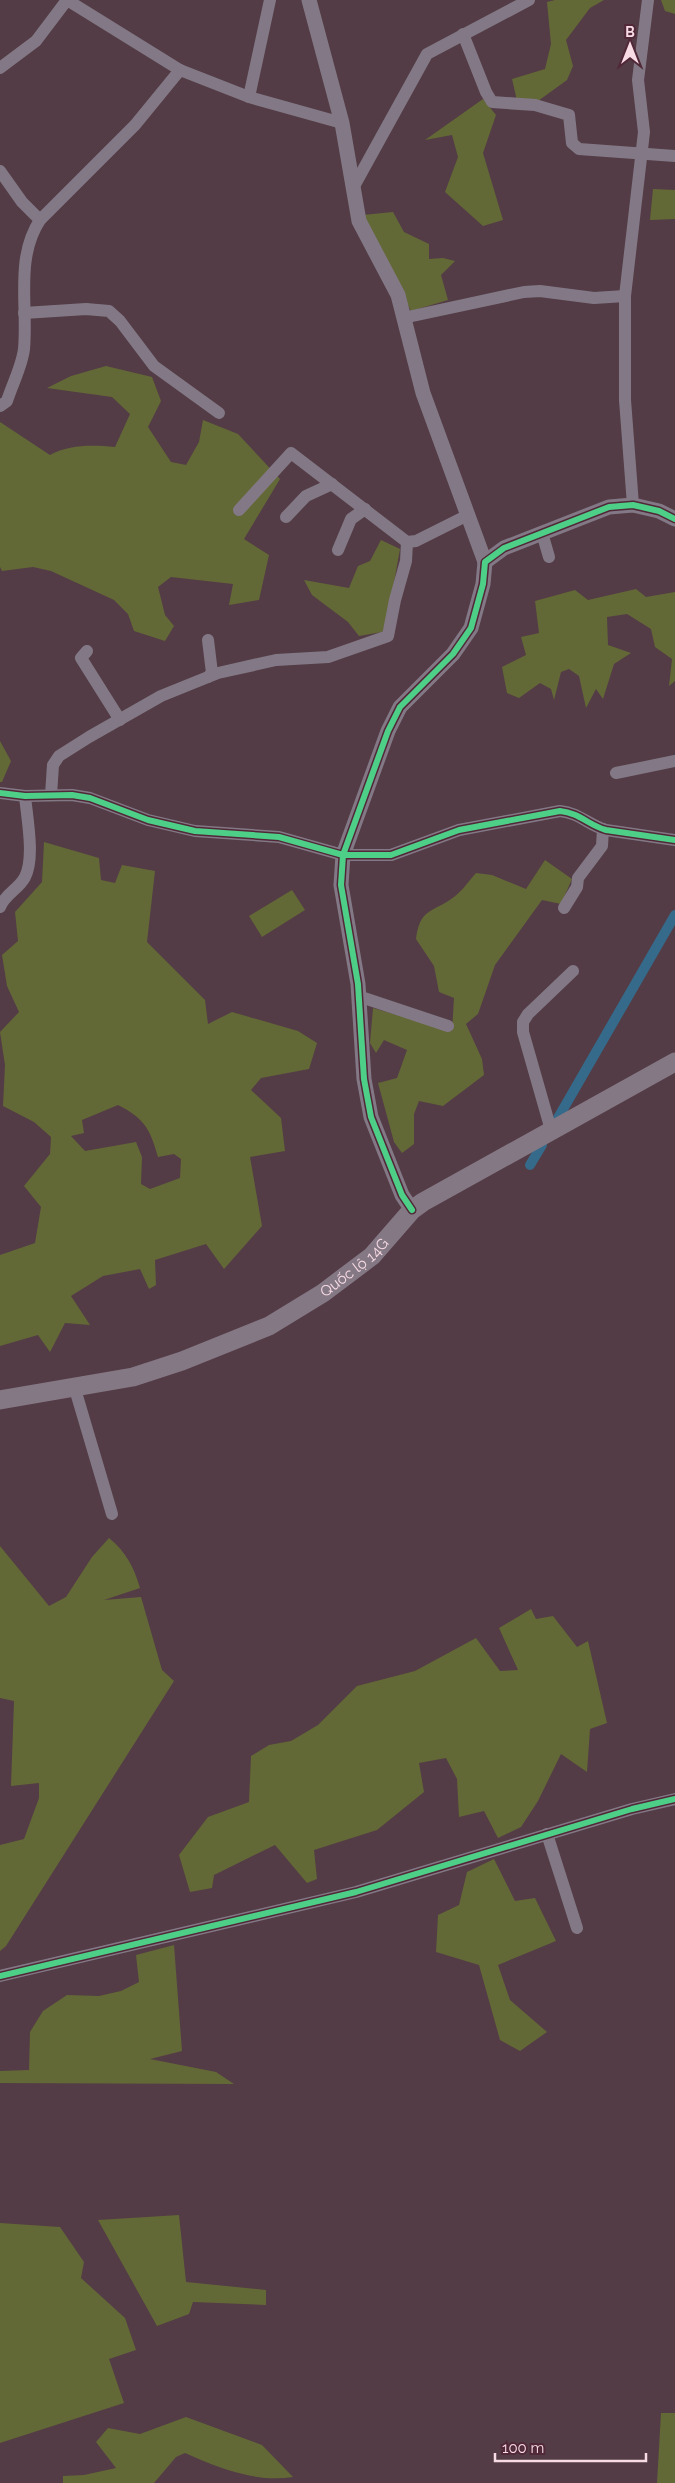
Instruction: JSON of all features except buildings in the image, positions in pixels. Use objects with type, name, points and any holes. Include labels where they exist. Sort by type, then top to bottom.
[{"type":"main road","name":"Quốc lộ 14G","points":[[0,1400],[75,1389],[133,1377],[269,1326],[323,1293],[372,1256],[412,1210],[551,1130],[675,1062]]},
{"type":"street","points":[[0,68],[36,41],[67,0],[180,70],[249,96],[342,123]]},
{"type":"street","points":[[249,96],[270,0]]},
{"type":"street","points":[[309,0],[342,123],[359,221],[398,295],[422,392],[466,516],[485,562],[483,584],[471,628],[453,654],[400,708],[388,731],[343,856],[341,885],[358,996],[364,1079],[371,1117],[402,1195],[412,1210]]},
{"type":"street","points":[[353,188],[423,59],[434,50],[529,0]]},
{"type":"street","points":[[633,505],[625,400],[625,296],[644,132],[638,80],[648,0]]},
{"type":"street","points":[[463,34],[486,92],[492,102],[535,105],[566,113],[570,118],[572,143],[579,149],[675,156]]},
{"type":"street","points":[[0,406],[7,401],[24,350],[24,278],[32,231],[40,220],[135,125],[180,70]]},
{"type":"street","points":[[0,171],[22,202],[40,220]]},
{"type":"street","points":[[403,318],[533,292],[594,298],[625,296]]},
{"type":"street","points":[[24,313],[86,308],[109,311],[120,322],[154,366],[219,413]]},
{"type":"street","points":[[240,510],[291,453],[407,542],[416,541],[466,516]]},
{"type":"street","points":[[286,517],[306,496],[332,484]]},
{"type":"street","points":[[485,562],[504,548],[609,507],[633,505],[659,511],[675,519]]},
{"type":"street","points":[[338,550],[344,530],[351,519],[365,509]]},
{"type":"street","points":[[542,533],[549,558]]},
{"type":"street","points":[[51,795],[56,760],[88,737],[162,696],[218,673],[276,660],[328,657],[388,636],[395,600],[406,561],[407,542]]},
{"type":"street","points":[[208,640],[212,673],[208,677]]},
{"type":"street","points":[[87,651],[81,658],[120,720]]},
{"type":"street","points":[[616,773],[675,761]]},
{"type":"street","points":[[0,793],[25,796],[51,795],[90,798],[148,820],[195,831],[279,837],[343,856],[391,855],[460,830],[560,811],[572,812],[603,829],[675,840]]},
{"type":"street","points":[[0,907],[9,894],[25,879],[28,870],[29,844],[25,796]]},
{"type":"street","points":[[564,908],[577,887],[578,878],[602,846],[603,829]]},
{"type":"street","points":[[551,1130],[522,1032],[523,1022],[528,1014],[573,971]]},
{"type":"street","points":[[358,996],[448,1026]]},
{"type":"street","points":[[75,1389],[112,1514]]},
{"type":"street","points":[[0,1976],[356,1892],[547,1834],[675,1799]]},
{"type":"street","points":[[547,1834],[577,1928]]},
{"type":"green space","points":[[555,0],[604,0],[590,8],[566,40],[573,66],[567,80],[538,101],[518,105],[512,79],[545,69],[551,44],[547,2]]},
{"type":"green space","points":[[661,0],[675,0],[675,14],[665,11]]},
{"type":"green space","points":[[483,99],[496,115],[483,153],[503,220],[483,226],[445,192],[458,157],[452,135],[425,140]]},
{"type":"green space","points":[[653,189],[675,190],[675,219],[650,220]]},
{"type":"green space","points":[[393,212],[404,232],[429,244],[429,259],[443,258],[455,261],[441,275],[448,300],[411,311],[363,215]]},
{"type":"green space","points":[[106,366],[152,377],[161,401],[148,427],[171,462],[186,465],[199,442],[203,420],[238,434],[280,479],[244,539],[269,555],[259,600],[229,605],[233,584],[171,577],[158,587],[165,615],[174,626],[165,641],[134,631],[128,614],[114,600],[51,571],[33,567],[2,571],[0,567],[0,422],[50,455],[74,447],[115,447],[130,414],[112,397],[47,388],[71,376]]},
{"type":"green space","points":[[381,540],[400,549],[386,627],[382,632],[359,636],[348,622],[312,595],[304,580],[349,588],[358,566],[370,561]]},
{"type":"green space","points":[[636,589],[646,597],[675,592],[675,681],[669,686],[672,659],[655,647],[651,629],[627,614],[607,617],[608,645],[631,653],[614,664],[603,699],[596,689],[586,708],[579,676],[569,669],[561,672],[554,700],[551,689],[540,683],[519,698],[507,693],[502,667],[526,655],[521,637],[539,633],[535,601],[575,590],[588,600]]},
{"type":"green space","points":[[0,741],[11,761],[2,782],[0,782]]},
{"type":"green space","points":[[44,842],[99,858],[101,880],[115,883],[122,865],[155,871],[147,942],[205,1000],[208,1024],[232,1012],[298,1031],[317,1043],[309,1069],[261,1078],[251,1090],[281,1118],[285,1151],[250,1157],[262,1226],[224,1269],[206,1244],[155,1260],[156,1285],[149,1289],[140,1269],[103,1276],[71,1296],[90,1325],[65,1323],[50,1352],[38,1335],[0,1346],[0,1255],[35,1243],[41,1207],[24,1186],[50,1154],[51,1137],[34,1122],[3,1106],[5,1065],[0,1032],[19,1012],[7,986],[2,955],[18,941],[15,912],[42,882]],"holes":[[[118,1105],[135,1115],[149,1132],[158,1157],[174,1154],[181,1159],[180,1178],[150,1189],[141,1184],[142,1157],[136,1142],[85,1151],[71,1136],[84,1133],[82,1120]]]},
{"type":"green space","points":[[545,860],[572,879],[561,904],[542,900],[495,965],[478,1014],[466,1024],[482,1059],[484,1075],[443,1106],[419,1101],[414,1114],[414,1144],[402,1153],[394,1142],[378,1083],[397,1078],[407,1050],[384,1040],[376,1053],[370,1043],[373,1008],[452,1031],[454,998],[439,992],[434,966],[416,939],[424,916],[457,895],[476,873],[492,875],[526,889]]},
{"type":"green space","points":[[292,890],[305,910],[262,937],[249,916]]},
{"type":"green space","points":[[109,1538],[129,1560],[140,1588],[104,1600],[141,1597],[162,1670],[174,1681],[6,1946],[0,1951],[0,1845],[24,1839],[39,1798],[39,1783],[11,1786],[14,1701],[0,1698],[0,1546],[49,1606],[66,1597],[92,1557]]},
{"type":"green space","points":[[531,1609],[536,1619],[553,1616],[577,1647],[588,1641],[607,1723],[590,1729],[587,1772],[561,1754],[538,1801],[521,1827],[498,1838],[484,1811],[459,1817],[457,1779],[446,1758],[419,1763],[424,1792],[377,1830],[314,1850],[317,1879],[307,1883],[275,1845],[214,1875],[212,1888],[190,1892],[179,1855],[208,1817],[249,1802],[251,1756],[269,1745],[291,1741],[318,1725],[357,1686],[415,1671],[476,1638],[500,1671],[518,1670],[499,1628]]},
{"type":"green space","points":[[494,1859],[515,1901],[535,1898],[556,1941],[498,1965],[510,2000],[547,2032],[520,2051],[500,2040],[479,1965],[436,1952],[438,1915],[459,1905],[467,1872]]},
{"type":"green space","points":[[174,1945],[182,2051],[150,2059],[216,2072],[234,2084],[0,2083],[0,2071],[29,2070],[30,2032],[43,2011],[67,1995],[99,1996],[121,1991],[139,1982],[136,1955]]},
{"type":"green space","points":[[179,2215],[186,2282],[266,2290],[266,2305],[193,2302],[189,2314],[157,2326],[98,2220]]},
{"type":"green space","points":[[0,2223],[60,2227],[84,2262],[81,2278],[125,2318],[136,2350],[109,2359],[124,2403],[0,2443]]},
{"type":"green space","points":[[661,2413],[675,2413],[675,2483],[657,2483]]},
{"type":"green space","points":[[186,2417],[262,2445],[293,2477],[265,2478],[238,2473],[185,2453],[176,2457],[154,2483],[63,2483],[63,2476],[84,2475],[116,2468],[96,2442],[108,2428],[140,2434]]},
{"type":"waterway","points":[[558,1118],[675,915]]},
{"type":"waterway","points":[[530,1165],[542,1145]]},
{"type":"cycle path","points":[[412,1210],[402,1195],[371,1117],[364,1079],[358,984],[341,885],[343,855],[388,731],[400,707],[453,654],[471,628],[483,584],[485,562],[504,548],[609,507],[633,505],[659,511],[675,519]]},
{"type":"cycle path","points":[[0,793],[25,796],[72,795],[90,798],[148,820],[195,831],[279,837],[343,855],[391,855],[459,830],[560,811],[573,814],[606,830],[675,840]]},
{"type":"cycle path","points":[[0,1976],[356,1892],[632,1809],[675,1799]]}]
